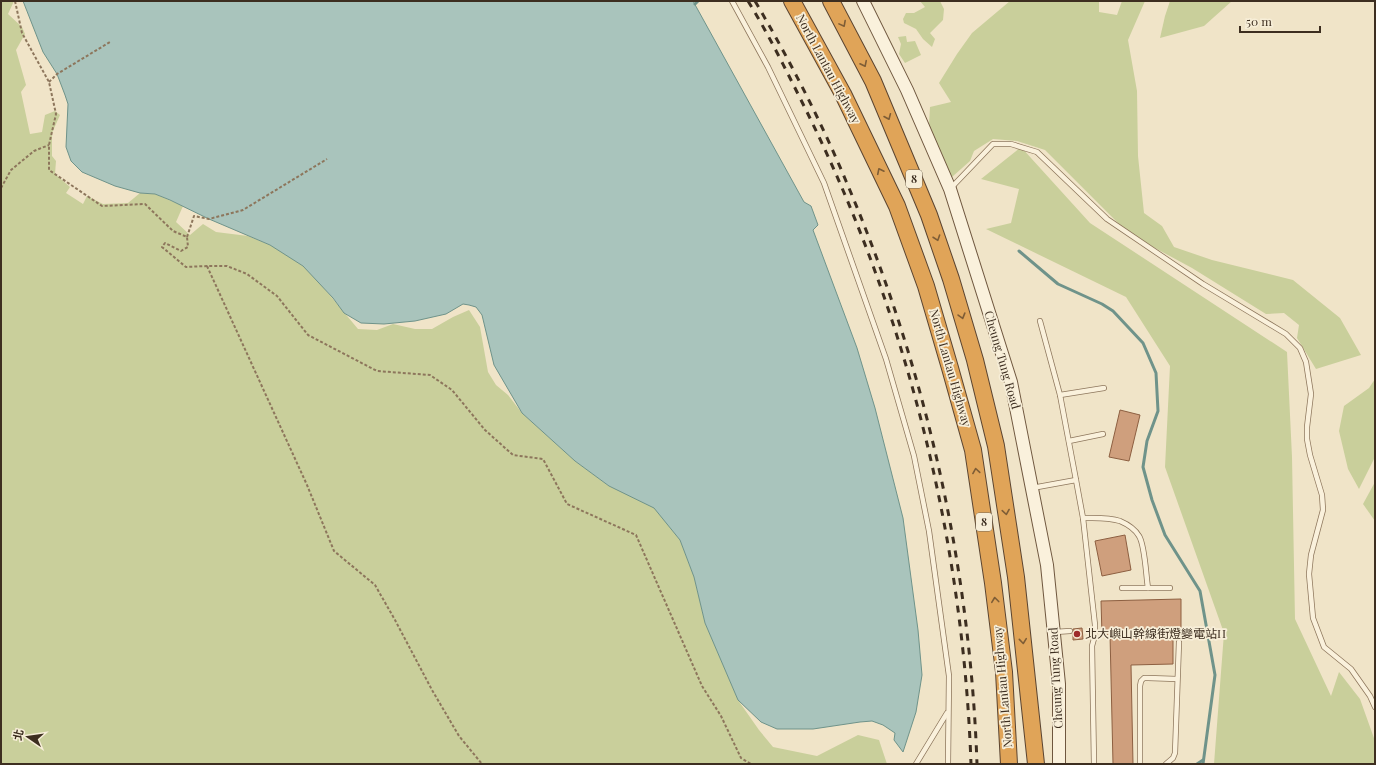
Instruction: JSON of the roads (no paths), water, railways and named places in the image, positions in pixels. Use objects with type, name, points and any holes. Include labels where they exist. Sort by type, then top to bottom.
[{"type":"highway","name":"North Lantau Highway","points":[[792,1],[843,94],[897,206],[926,286],[950,368],[973,450],[991,568],[1004,672],[1009,764]]},
{"type":"highway","name":"North Lantau Highway","points":[[831,1],[873,81],[931,220],[951,279],[975,360],[996,446],[1016,577],[1036,764]]},
{"type":"main road","name":"Cheung Tung Road","points":[[863,1],[907,90],[950,189],[1011,382],[1048,566],[1059,684],[1059,764]]},
{"type":"lane","points":[[732,1],[768,67],[824,184],[886,359],[914,456],[929,531],[949,676],[948,764]]},
{"type":"lane","points":[[950,189],[993,144],[1011,144],[1037,152],[1107,219],[1203,284],[1286,334],[1300,348],[1306,362],[1311,394],[1307,439],[1310,455],[1322,495],[1324,510],[1311,555],[1309,574],[1313,618],[1324,647],[1351,669],[1370,696],[1375,707]]},
{"type":"lane","points":[[1040,321],[1060,395],[1083,518],[1095,625],[1095,635],[1092,646],[1094,764]]},
{"type":"lane","points":[[1060,395],[1104,388]]},
{"type":"lane","points":[[1069,441],[1102,434]]},
{"type":"lane","points":[[1032,488],[1076,480]]},
{"type":"lane","points":[[1083,518],[1119,521],[1128,525],[1140,536],[1148,588]]},
{"type":"lane","points":[[1122,588],[1170,588]]},
{"type":"lane","points":[[1054,632],[1070,631]]},
{"type":"lane","points":[[1166,764],[1173,758],[1175,753],[1179,642]]},
{"type":"lane","points":[[1140,764],[1141,681],[1144,678],[1177,679]]},
{"type":"lane","points":[[916,764],[948,711]]},
{"type":"water","points":[[23,1],[693,1],[804,202],[811,206],[818,225],[813,230],[857,348],[875,408],[903,518],[918,630],[922,675],[916,712],[903,752],[894,740],[895,733],[883,725],[872,721],[813,729],[777,729],[761,722],[738,700],[705,623],[694,577],[680,540],[654,508],[609,486],[575,461],[522,413],[494,365],[482,315],[476,307],[463,304],[446,314],[415,321],[384,324],[361,323],[344,313],[333,298],[303,266],[270,245],[155,194],[140,193],[115,186],[82,172],[71,161],[66,147],[68,104],[65,95],[57,74],[43,52]]},
{"type":"waterway","points":[[695,4],[698,1]]},
{"type":"waterway","points":[[1019,251],[1058,284],[1102,304],[1113,311],[1143,343],[1156,373],[1158,411],[1147,441],[1143,467],[1152,500],[1165,535],[1200,591],[1215,675],[1203,764]]},
{"type":"waterway","points":[[1197,764],[1203,760]]},
{"type":"railway","points":[[748,1],[771,40],[841,185],[872,264],[900,345],[923,427],[942,510],[956,594],[966,679],[971,764]]},
{"type":"railway","points":[[755,1],[804,90],[846,181],[874,251],[899,322],[920,394],[938,466],[953,540],[965,614],[973,689],[977,764]]},
{"type":"place","name":"北大嶼山幹線街燈變電站H","points":[[1077,634]]}]
